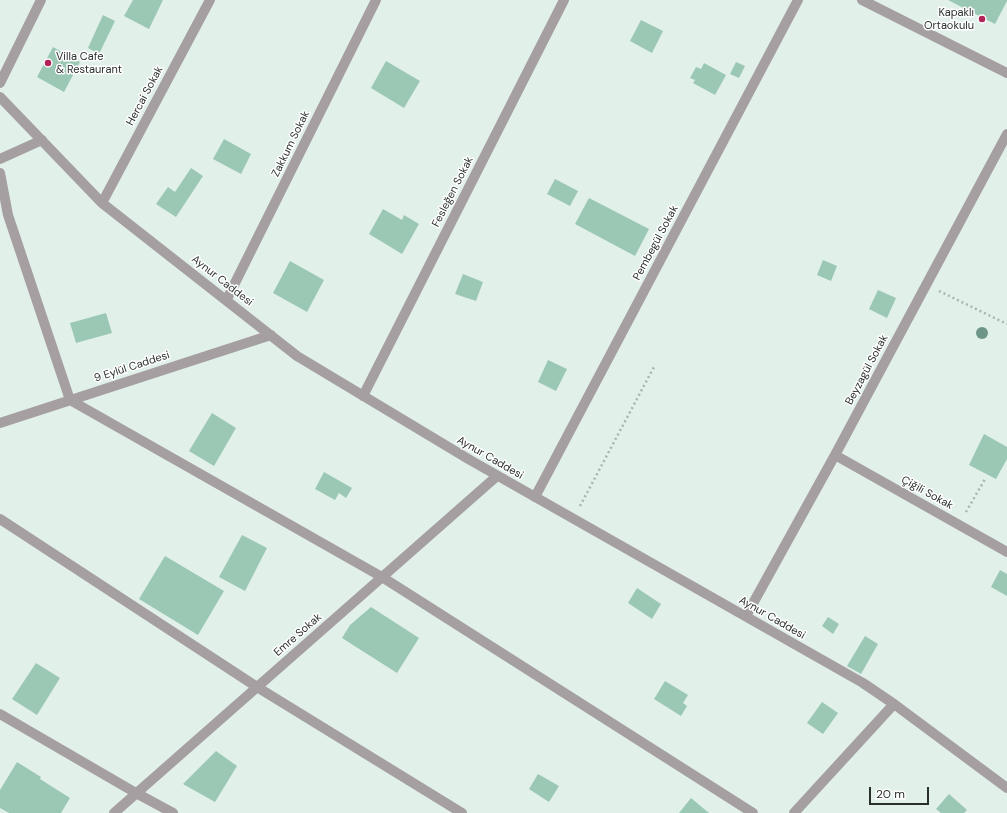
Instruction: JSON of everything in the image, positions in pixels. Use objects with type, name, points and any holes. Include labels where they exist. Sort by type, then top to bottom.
[{"type":"street","points":[[0,83],[41,0]]},
{"type":"street","name":"Hercai Sokak","points":[[102,203],[210,0]]},
{"type":"street","name":"Zakkum Sokak","points":[[227,299],[376,0]]},
{"type":"street","name":"Fesleğen Sokak","points":[[363,396],[564,0]]},
{"type":"street","name":"Pembegül Sokak","points":[[535,497],[798,0]]},
{"type":"street","points":[[862,0],[1007,73]]},
{"type":"street","name":"Aynur Caddesi","points":[[0,97],[102,203],[227,299],[298,356],[497,476],[863,683],[894,704],[1007,788]]},
{"type":"street","name":"Beyzagül Sokak","points":[[746,616],[835,455],[1007,134]]},
{"type":"street","points":[[0,159],[42,140]]},
{"type":"street","points":[[0,173],[8,215],[70,400],[382,577],[753,813]]},
{"type":"street","name":"9 Eylül Caddesi","points":[[0,423],[271,335]]},
{"type":"street","name":"Çiğili Sokak","points":[[835,455],[1007,552]]},
{"type":"street","name":"Emre Sokak","points":[[114,813],[497,476]]},
{"type":"street","points":[[0,519],[257,688],[462,813]]},
{"type":"street","points":[[794,813],[894,704]]},
{"type":"street","points":[[0,714],[173,813]]},
{"type":"path","points":[[926,284],[1007,324]]},
{"type":"path","points":[[573,519],[655,365]]},
{"type":"path","points":[[959,525],[985,479]]},
{"type":"building","points":[[133,0],[163,0],[149,29],[124,16]]},
{"type":"building","points":[[948,0],[1007,0],[1007,1],[995,24]]},
{"type":"building","points":[[103,15],[115,21],[99,54],[88,48]]},
{"type":"building","points":[[641,20],[663,31],[652,53],[630,41]]},
{"type":"building","points":[[53,47],[80,62],[64,92],[37,77]]},
{"type":"building","points":[[386,61],[420,81],[404,108],[371,88]]},
{"type":"building","points":[[736,62],[745,66],[739,78],[730,74]]},
{"type":"building","points":[[704,63],[726,75],[715,95],[693,83],[695,80],[690,78],[696,67],[701,69]]},
{"type":"building","points":[[224,139],[251,154],[241,174],[213,159]]},
{"type":"building","points":[[191,168],[203,176],[176,217],[156,204],[168,187],[175,192]]},
{"type":"building","points":[[555,179],[578,191],[570,206],[547,194]]},
{"type":"building","points":[[589,198],[649,229],[635,256],[575,224]]},
{"type":"building","points":[[383,209],[402,220],[404,215],[419,224],[402,254],[369,234]]},
{"type":"building","points":[[823,260],[837,266],[831,281],[817,275]]},
{"type":"building","points":[[290,261],[324,280],[307,312],[273,293]]},
{"type":"building","points":[[463,274],[483,282],[476,301],[455,294]]},
{"type":"building","points":[[878,290],[896,298],[887,318],[869,309]]},
{"type":"building","points":[[106,313],[112,333],[76,343],[70,323]]},
{"type":"building","points":[[548,360],[567,369],[556,391],[538,382]]},
{"type":"building","points":[[212,413],[236,428],[214,466],[189,451]]},
{"type":"building","points":[[984,434],[1007,447],[1007,459],[996,479],[969,465]]},
{"type":"building","points":[[324,472],[352,488],[346,498],[339,493],[335,500],[315,489]]},
{"type":"building","points":[[242,535],[267,548],[245,591],[219,577]]},
{"type":"building","points":[[165,556],[224,591],[198,635],[139,599]]},
{"type":"building","points":[[1000,570],[1007,574],[1007,596],[991,587]]},
{"type":"building","points":[[637,588],[661,604],[652,619],[628,603]]},
{"type":"building","points":[[371,607],[419,638],[397,673],[342,638],[350,625]]},
{"type":"building","points":[[828,617],[839,624],[833,634],[822,626]]},
{"type":"building","points":[[865,636],[878,644],[861,674],[847,666]]},
{"type":"building","points":[[36,663],[60,678],[37,715],[12,699]]},
{"type":"building","points":[[665,681],[688,695],[683,703],[687,706],[681,716],[654,699]]},
{"type":"building","points":[[822,702],[838,713],[823,734],[807,723]]},
{"type":"building","points":[[216,751],[237,766],[215,802],[183,784]]},
{"type":"building","points":[[17,762],[70,798],[61,813],[9,813],[0,808],[0,790]]},
{"type":"building","points":[[538,774],[559,786],[549,802],[529,789]]},
{"type":"building","points":[[949,794],[967,810],[964,813],[941,813],[936,809]]},
{"type":"building","points":[[691,798],[709,813],[679,813]]},
{"type":"place","name":"Kapaklı Ortaokulu","points":[[982,19]]},
{"type":"place","name":"Villa Cafe & Restaurant","points":[[48,63]]}]
